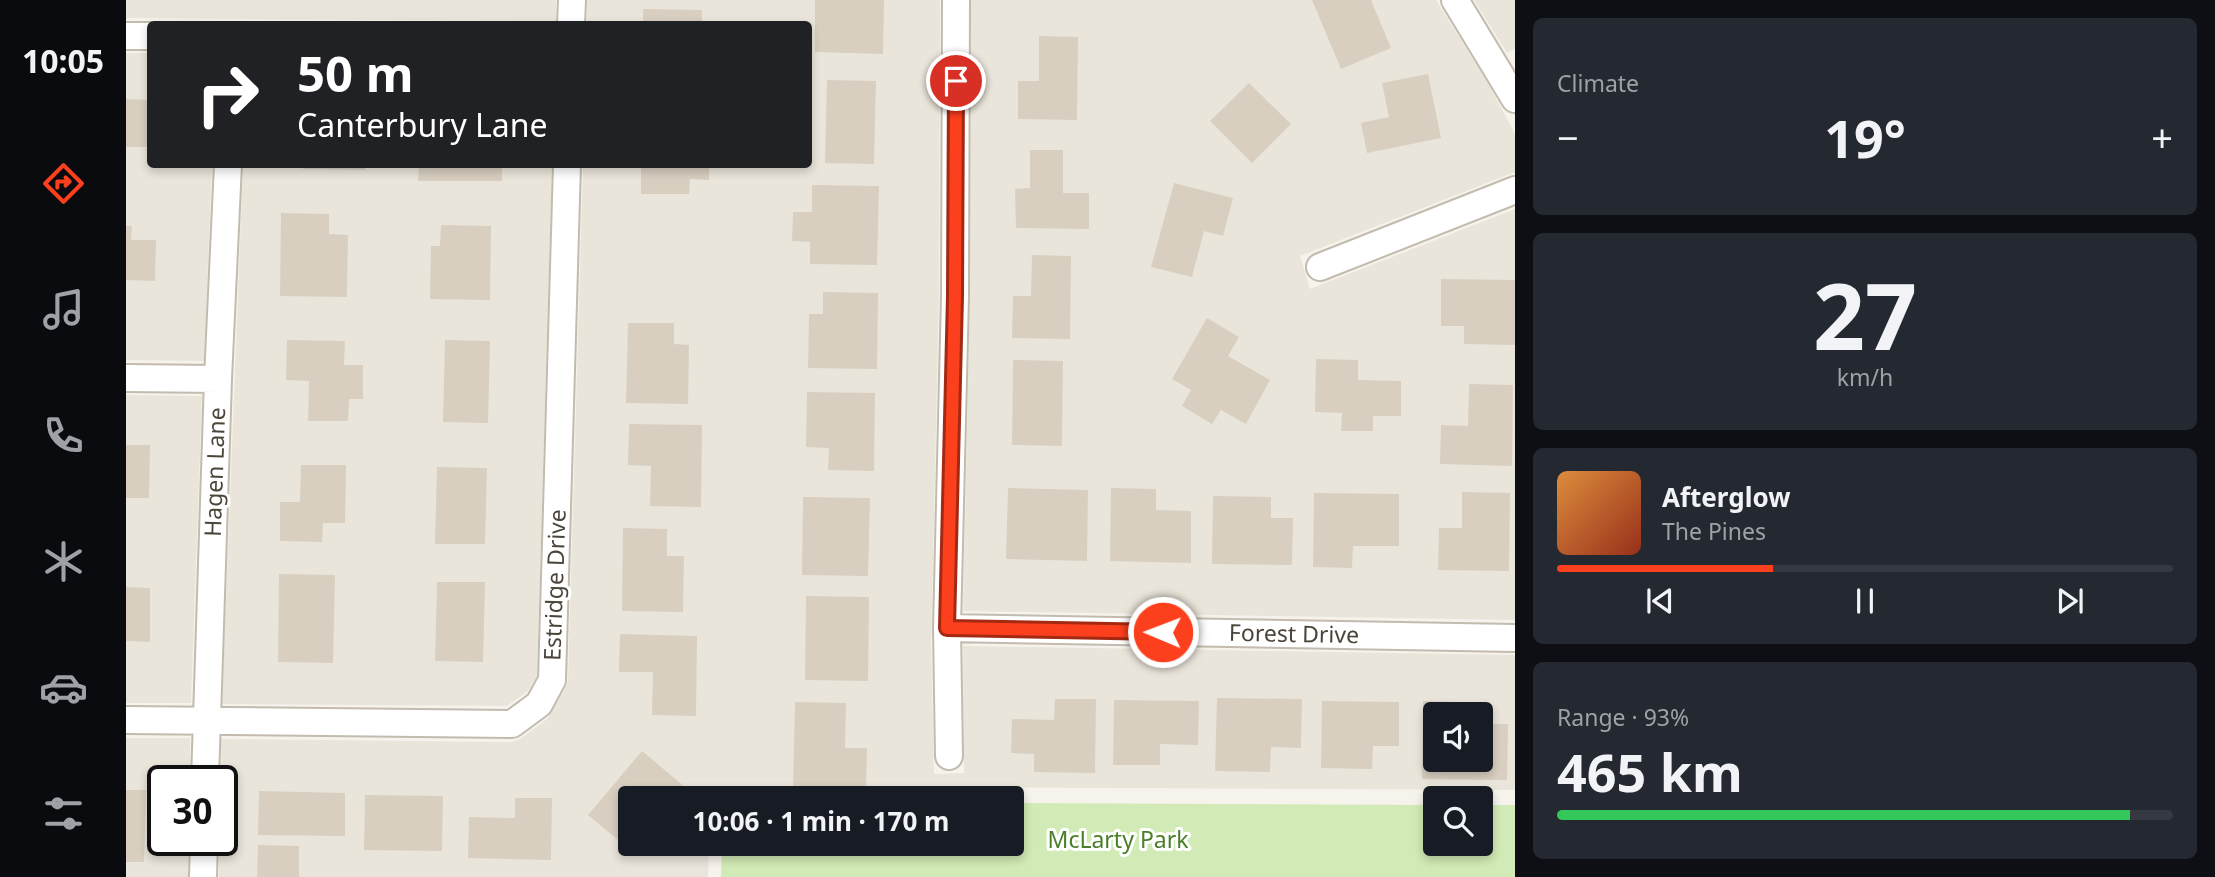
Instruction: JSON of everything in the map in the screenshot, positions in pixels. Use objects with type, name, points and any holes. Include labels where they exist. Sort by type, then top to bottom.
[{"type":"street","points":[[571,21],[572,0]]},
{"type":"street","points":[[949,756],[947,628],[955,296],[956,0]]},
{"type":"street","points":[[1455,0],[1509,72],[1515,99]]},
{"type":"street","points":[[126,36],[147,36]]},
{"type":"street","name":"Hagen Lane","points":[[205,765],[228,168]]},
{"type":"street","name":"Estridge Drive","points":[[126,720],[512,724],[539,704],[552,680],[568,168]]},
{"type":"street","points":[[1320,267],[1515,190]]},
{"type":"street","points":[[126,378],[218,379]]},
{"type":"street","name":"Forest Drive","points":[[947,628],[1515,638]]},
{"type":"street","points":[[203,877],[204,856]]},
{"type":"shaded area","points":[[126,0],[556,0],[556,21],[126,18]]},
{"type":"shaded area","points":[[587,0],[940,0],[939,296],[931,645],[934,774],[964,773],[963,646],[1515,655],[1515,790],[1493,790],[1493,786],[1423,786],[1423,790],[618,786],[618,856],[709,856],[708,877],[219,877],[219,856],[238,856],[238,765],[221,765],[221,739],[511,742],[520,739],[547,719],[568,680],[583,168],[812,168],[812,21],[587,21]]},
{"type":"shaded area","points":[[971,0],[1436,0],[1489,85],[1515,134],[1515,172],[1300,256],[1310,289],[1515,209],[1515,620],[963,611],[970,297]]},
{"type":"shaded area","points":[[1474,0],[1515,0],[1515,49],[1507,53]]},
{"type":"shaded area","points":[[126,53],[147,53],[147,168],[212,168],[204,361],[126,360]]},
{"type":"shaded area","points":[[243,168],[552,168],[537,675],[528,691],[507,706],[222,704]]},
{"type":"shaded area","points":[[126,395],[202,396],[191,703],[126,703]]},
{"type":"shaded area","points":[[126,738],[190,738],[190,765],[147,765],[147,856],[188,856],[188,877],[126,877]]},
{"type":"green space","name":"McLarty Park","points":[[1024,803],[1423,805],[1423,856],[1493,856],[1493,805],[1515,805],[1515,877],[721,877],[722,856],[1024,856]]},
{"type":"building","points":[[815,0],[884,0],[883,54],[815,52]]},
{"type":"building","points":[[1312,0],[1371,0],[1391,48],[1341,69]]},
{"type":"building","points":[[643,9],[702,10],[702,21],[643,21]]},
{"type":"building","points":[[1039,36],[1078,37],[1077,120],[1018,119],[1018,81],[1039,81]]},
{"type":"building","points":[[1428,74],[1441,138],[1367,153],[1361,123],[1389,117],[1382,83]]},
{"type":"building","points":[[827,80],[876,81],[874,164],[825,163]]},
{"type":"building","points":[[1249,83],[1291,124],[1252,163],[1210,121]]},
{"type":"building","points":[[126,99],[147,100],[147,147],[126,147]]},
{"type":"building","points":[[1030,150],[1063,150],[1063,193],[1089,193],[1089,229],[1016,228],[1015,189],[1030,188]]},
{"type":"building","points":[[365,168],[365,170],[303,169]]},
{"type":"building","points":[[419,168],[502,168],[502,181],[418,181]]},
{"type":"building","points":[[641,168],[709,168],[709,180],[690,179],[689,194],[641,194]]},
{"type":"building","points":[[1174,183],[1233,198],[1223,236],[1204,231],[1192,277],[1151,267]]},
{"type":"building","points":[[812,185],[879,186],[877,265],[810,264],[810,242],[792,241],[793,212],[812,212]]},
{"type":"building","points":[[281,213],[329,214],[329,234],[348,235],[347,297],[280,296]]},
{"type":"building","points":[[441,225],[491,226],[490,300],[430,299],[431,246],[440,246]]},
{"type":"building","points":[[126,226],[132,226],[131,240],[156,240],[155,281],[126,280]]},
{"type":"building","points":[[1032,255],[1071,256],[1070,339],[1012,338],[1013,296],[1031,296]]},
{"type":"building","points":[[1441,279],[1515,280],[1515,345],[1464,344],[1464,326],[1441,326]]},
{"type":"building","points":[[823,292],[878,293],[877,369],[808,368],[809,314],[823,314]]},
{"type":"building","points":[[1207,318],[1239,337],[1228,356],[1270,380],[1246,424],[1221,410],[1212,424],[1182,406],[1191,390],[1172,379]]},
{"type":"building","points":[[628,323],[674,323],[674,344],[689,345],[688,404],[626,403]]},
{"type":"building","points":[[287,340],[345,341],[344,365],[363,365],[363,399],[349,399],[348,421],[308,421],[309,381],[286,380]]},
{"type":"building","points":[[445,340],[490,341],[488,423],[443,422]]},
{"type":"building","points":[[1316,359],[1358,360],[1358,380],[1401,381],[1401,416],[1373,416],[1373,431],[1341,431],[1342,413],[1315,412]]},
{"type":"building","points":[[1013,360],[1063,361],[1062,446],[1012,445]]},
{"type":"building","points":[[1469,384],[1513,385],[1512,466],[1440,464],[1441,425],[1468,426]]},
{"type":"building","points":[[807,392],[875,393],[874,471],[828,470],[829,448],[806,447]]},
{"type":"building","points":[[629,424],[702,425],[701,507],[650,506],[651,466],[628,465]]},
{"type":"building","points":[[126,445],[150,445],[149,498],[126,498]]},
{"type":"building","points":[[301,465],[346,465],[345,523],[323,523],[322,542],[280,541],[280,502],[300,502]]},
{"type":"building","points":[[437,467],[487,468],[485,544],[435,544]]},
{"type":"building","points":[[1008,488],[1088,490],[1087,561],[1006,559]]},
{"type":"building","points":[[1111,488],[1156,489],[1156,510],[1191,511],[1191,563],[1110,561]]},
{"type":"building","points":[[1462,492],[1510,493],[1509,571],[1438,570],[1439,528],[1462,528]]},
{"type":"building","points":[[1314,493],[1399,494],[1399,546],[1353,546],[1352,568],[1313,567]]},
{"type":"building","points":[[1213,496],[1271,497],[1271,518],[1293,518],[1292,565],[1212,564]]},
{"type":"building","points":[[803,497],[870,498],[868,576],[802,575]]},
{"type":"building","points":[[623,528],[667,529],[667,556],[684,556],[683,612],[622,611]]},
{"type":"building","points":[[279,574],[335,575],[333,663],[278,662]]},
{"type":"building","points":[[437,582],[485,582],[483,662],[435,661]]},
{"type":"building","points":[[126,587],[150,588],[150,642],[126,641]]},
{"type":"building","points":[[806,596],[869,597],[868,681],[805,680]]},
{"type":"building","points":[[620,634],[697,636],[696,716],[652,715],[653,672],[619,672]]},
{"type":"building","points":[[1217,698],[1302,699],[1301,748],[1271,747],[1270,772],[1215,771]]},
{"type":"building","points":[[1055,699],[1096,699],[1095,773],[1034,772],[1034,754],[1011,753],[1012,719],[1054,720]]},
{"type":"building","points":[[1114,700],[1199,701],[1198,745],[1160,744],[1160,765],[1113,765]]},
{"type":"building","points":[[1322,701],[1399,702],[1399,746],[1373,746],[1372,769],[1321,768]]},
{"type":"building","points":[[1423,701],[1458,702],[1423,702],[1423,772],[1493,772],[1493,724],[1508,724],[1507,780],[1422,779]]},
{"type":"building","points":[[795,702],[846,703],[845,748],[867,748],[866,786],[793,786]]},
{"type":"building","points":[[642,751],[684,786],[618,786],[618,840],[588,815]]},
{"type":"building","points":[[126,790],[146,790],[144,862],[126,862]]},
{"type":"building","points":[[259,791],[345,793],[345,836],[258,835]]},
{"type":"building","points":[[365,795],[443,796],[442,851],[364,850]]},
{"type":"building","points":[[515,798],[552,798],[551,860],[468,858],[469,817],[515,818]]},
{"type":"building","points":[[258,845],[299,846],[299,877],[257,877]]},
{"type":"route","points":[[956,81],[955,296],[947,628],[1163,632]]}]
